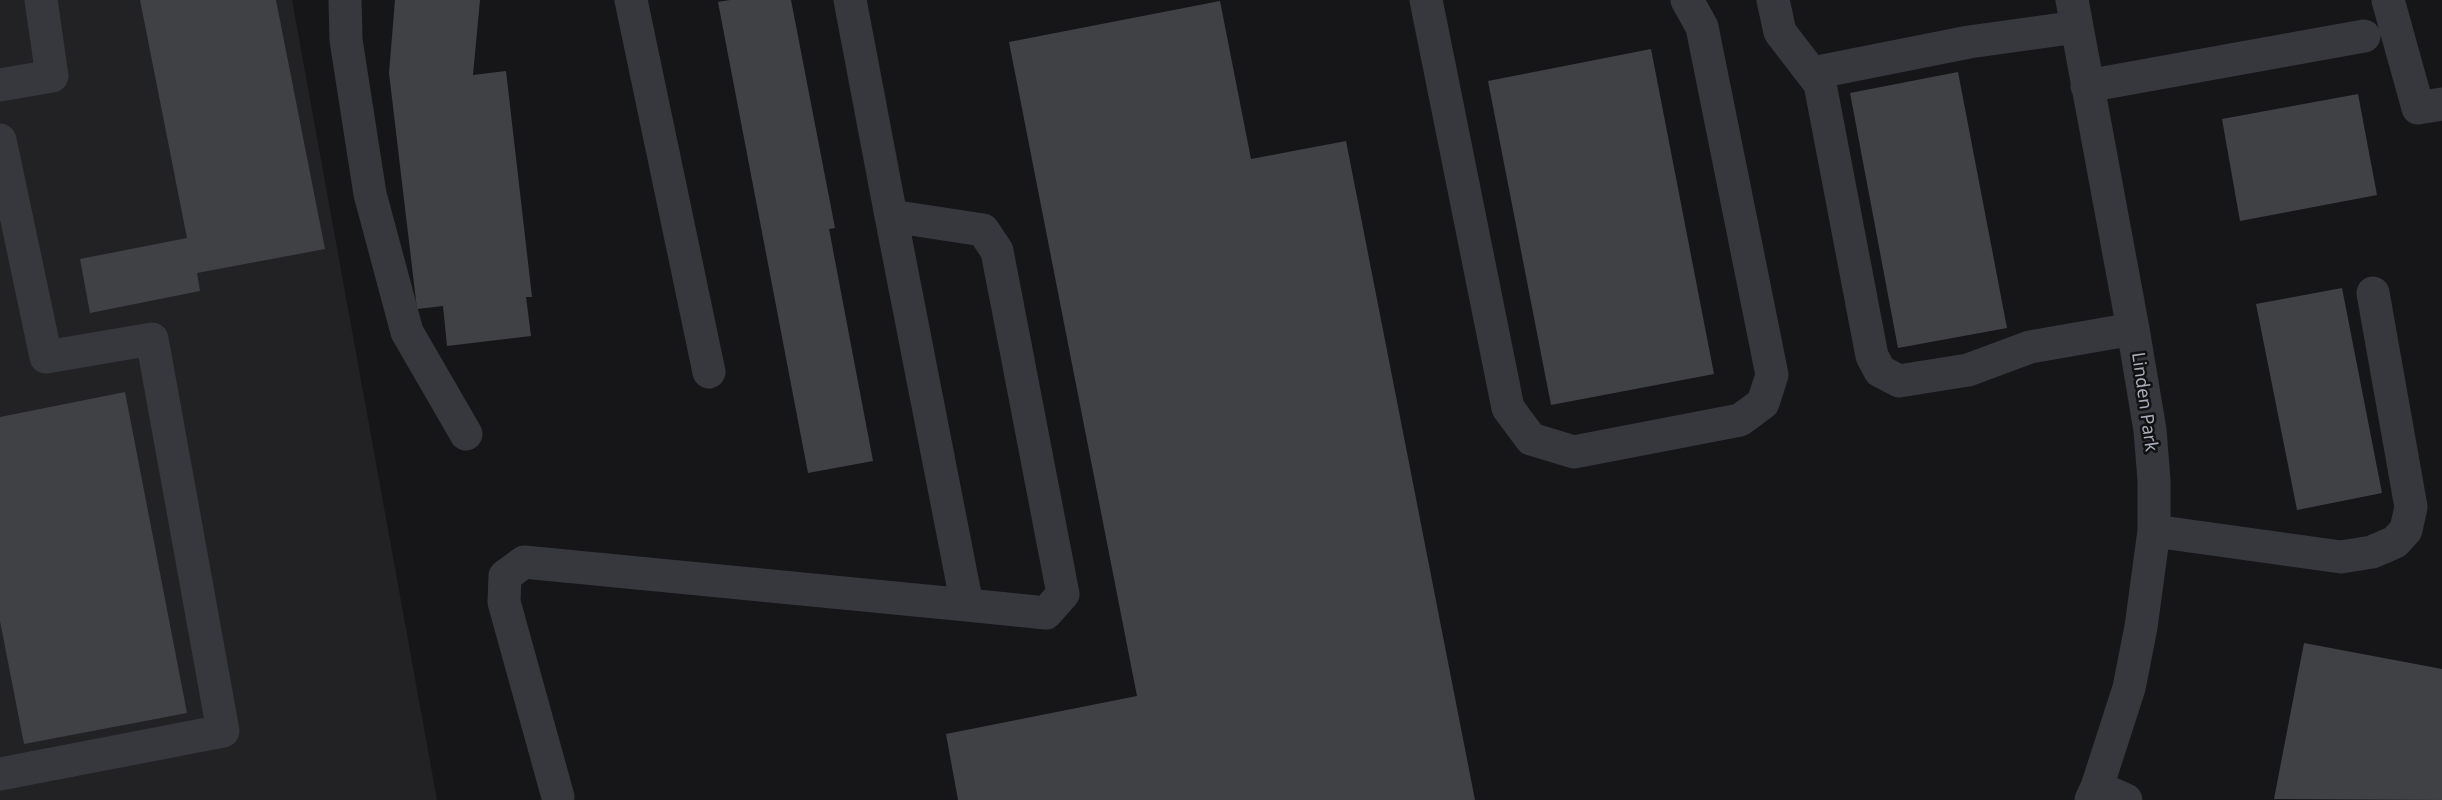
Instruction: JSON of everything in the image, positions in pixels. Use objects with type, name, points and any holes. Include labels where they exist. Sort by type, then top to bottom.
[{"type":"street","points":[[0,85],[52,76],[41,0]]},
{"type":"street","points":[[345,0],[346,40],[370,194],[407,332],[466,434]]},
{"type":"street","points":[[631,0],[709,372]]},
{"type":"street","points":[[850,0],[967,605]]},
{"type":"street","points":[[1426,0],[1508,408],[1531,439],[1574,452],[1740,420],[1763,403],[1772,375],[1702,27],[1687,0]]},
{"type":"street","points":[[1773,0],[1780,32],[1820,84],[1872,356],[1880,371],[1899,381],[1968,370],[2030,347],[2133,329]]},
{"type":"street","points":[[2388,0],[2418,108],[2442,104]]},
{"type":"street","points":[[1813,73],[1969,42],[2074,14]]},
{"type":"street","name":"Linden Park","points":[[2074,14],[2150,430],[2154,531],[2141,627],[2104,796]]},
{"type":"street","points":[[2087,86],[2364,36]]},
{"type":"street","points":[[0,140],[46,357],[152,339],[224,731],[0,774]]},
{"type":"street","points":[[558,797],[504,602],[506,576],[524,562],[1047,613],[1063,594],[997,251],[982,230],[891,216]]},
{"type":"street","points":[[2154,531],[2341,557],[2372,552],[2396,542],[2406,530],[2411,507],[2373,293]]},
{"type":"shaded area","points":[[0,0],[292,0],[437,800],[0,800]]},
{"type":"building","points":[[140,0],[276,0],[325,249],[197,273],[200,291],[90,313],[80,259],[187,238]]},
{"type":"building","points":[[395,0],[480,0],[473,75],[506,71],[532,297],[526,297],[531,336],[447,346],[443,306],[417,309],[389,73]]},
{"type":"building","points":[[791,0],[835,228],[829,229],[873,461],[808,473],[718,2]]},
{"type":"building","points":[[1220,1],[1251,159],[1346,141],[1475,800],[958,800],[946,734],[1137,696],[1009,42]]},
{"type":"building","points":[[1651,49],[1714,374],[1551,405],[1488,81]]},
{"type":"building","points":[[1958,72],[2007,328],[1898,348],[1850,93]]},
{"type":"building","points":[[2358,94],[2377,195],[2240,221],[2222,119]]},
{"type":"building","points":[[2342,288],[2382,493],[2297,510],[2256,304]]},
{"type":"building","points":[[125,392],[187,713],[24,744],[0,621],[0,417]]},
{"type":"building","points":[[2304,643],[2442,669],[2442,800],[2274,799]]}]
